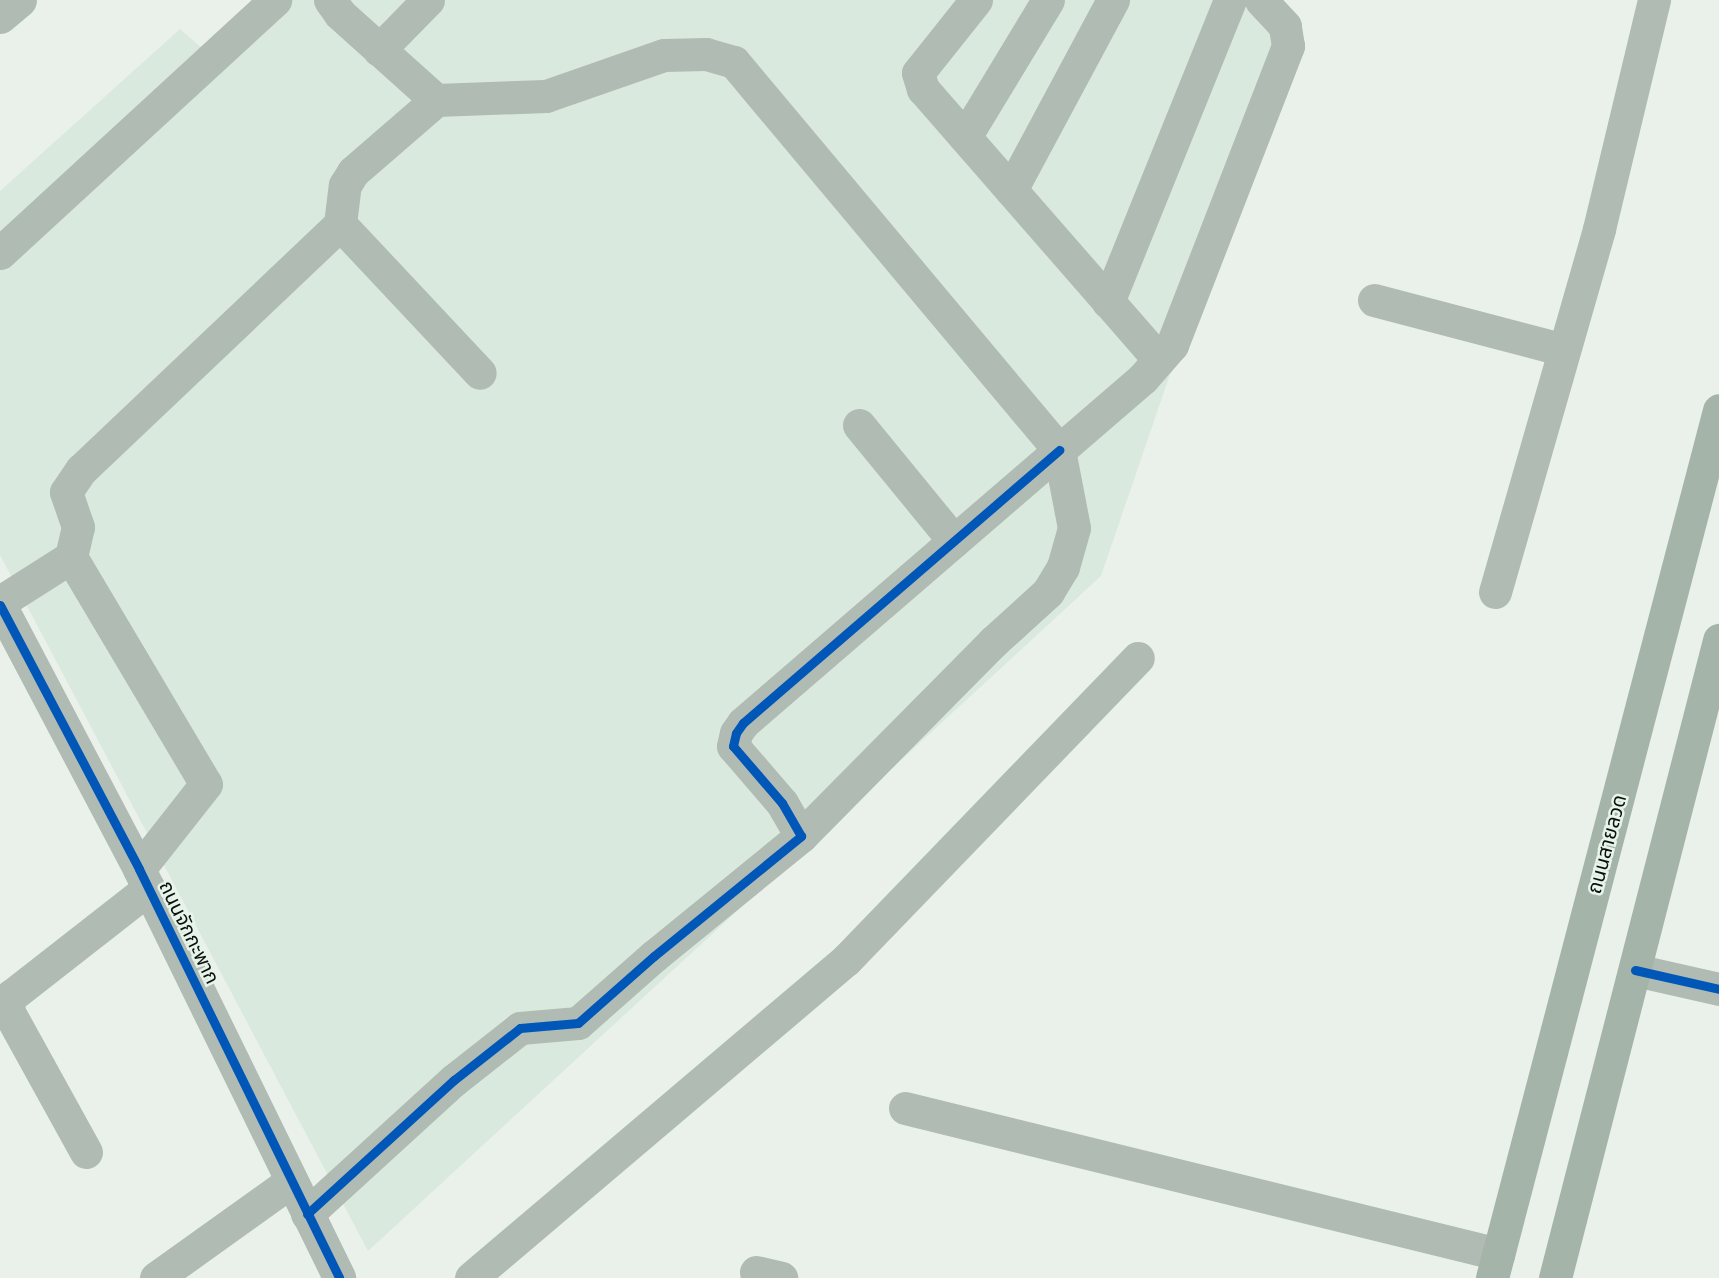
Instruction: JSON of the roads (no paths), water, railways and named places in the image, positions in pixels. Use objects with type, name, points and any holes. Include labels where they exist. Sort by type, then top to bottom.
[{"type":"main road","name":"ถนนสายลวด","points":[[1495,1266],[1719,410]]},
{"type":"main road","points":[[1555,1278],[1635,970],[1712,693],[1719,640]]},
{"type":"street","points":[[0,17],[20,0]]},
{"type":"street","points":[[0,253],[275,0]]},
{"type":"street","points":[[330,0],[340,14],[379,51],[436,100]]},
{"type":"street","points":[[379,51],[428,0]]},
{"type":"street","points":[[976,0],[918,73],[923,89],[1159,360]]},
{"type":"street","points":[[964,137],[1048,0]]},
{"type":"street","points":[[1011,190],[1113,0]]},
{"type":"street","points":[[1108,302],[1230,0]]},
{"type":"street","points":[[801,836],[782,803],[733,746],[736,733],[743,723],[1143,378],[1172,345],[1288,46],[1285,26],[1261,0]]},
{"type":"street","points":[[1495,592],[1599,230],[1654,0]]},
{"type":"street","points":[[86,1152],[3,1011],[11,996],[144,879],[206,784],[71,557],[78,527],[66,492],[81,470],[340,224],[345,185],[353,172],[436,100],[546,96],[664,55],[706,54],[735,62],[1059,450],[1074,528],[1063,567],[1048,592],[993,642],[801,836],[654,956],[578,1023],[520,1028],[454,1080],[307,1214]]},
{"type":"street","points":[[340,224],[480,373]]},
{"type":"street","points":[[1374,300],[1564,350]]},
{"type":"street","points":[[859,425],[954,541]]},
{"type":"street","points":[[0,603],[71,557]]},
{"type":"street","name":"ถนนจักกะพาก","points":[[0,603],[144,879],[290,1182],[339,1278]]},
{"type":"street","points":[[471,1278],[846,960],[1138,658]]},
{"type":"street","points":[[1635,970],[1719,989]]},
{"type":"street","points":[[905,1108],[1495,1266]]},
{"type":"street","points":[[156,1278],[290,1182]]}]
